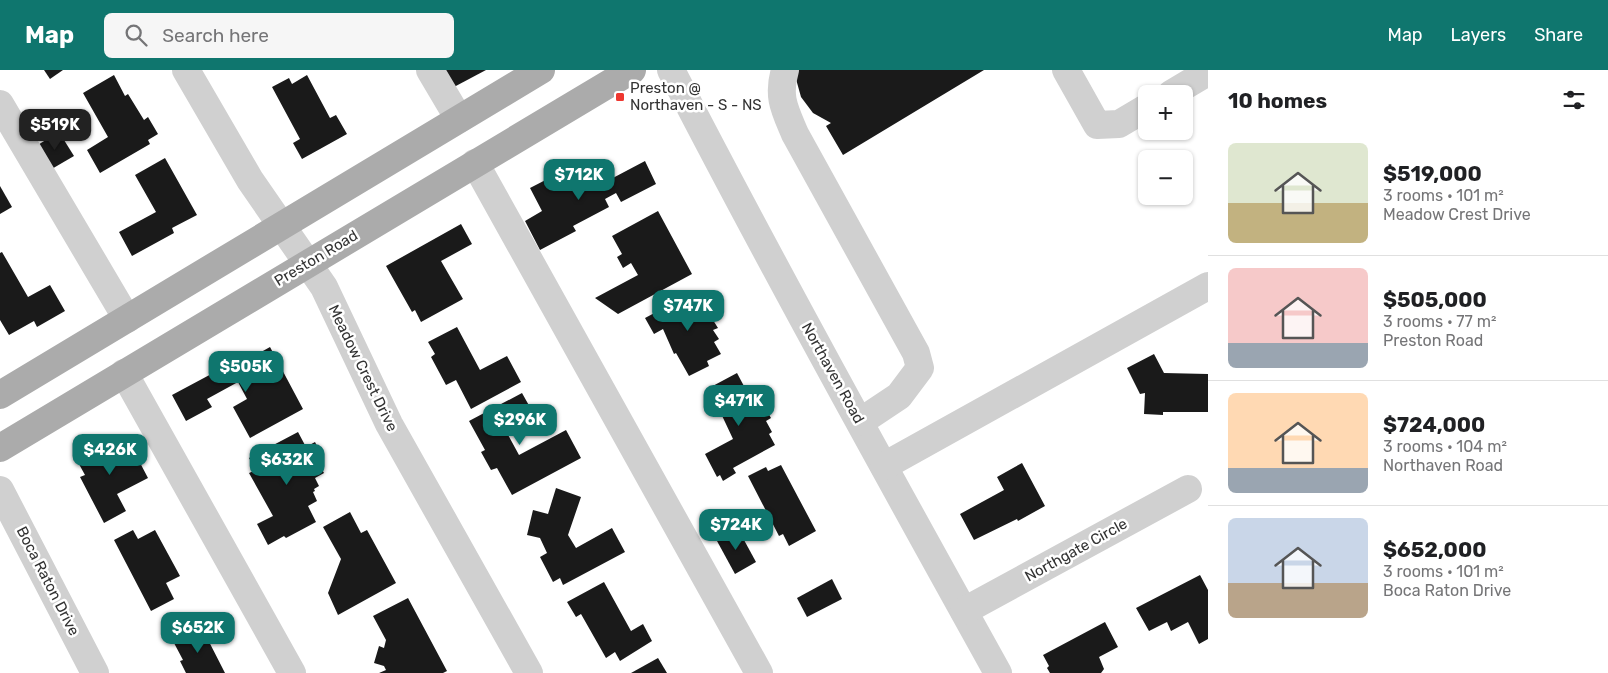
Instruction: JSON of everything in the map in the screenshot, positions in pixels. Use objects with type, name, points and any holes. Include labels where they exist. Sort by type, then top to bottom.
[{"type":"main road","points":[[0,395],[541,70]]},
{"type":"main road","name":"Preston Road","points":[[0,448],[632,70]]},
{"type":"street","name":"Meadow Crest Drive","points":[[186,70],[250,180],[324,287],[389,424],[529,673]]},
{"type":"street","points":[[430,70],[460,119]]},
{"type":"street","name":"Northaven Road","points":[[671,70],[748,217],[998,673]]},
{"type":"street","points":[[784,70],[782,101],[796,134],[916,353],[920,368],[899,396],[860,422]]},
{"type":"street","points":[[1066,70],[1097,125],[1119,124],[1138,113]]},
{"type":"street","points":[[1186,85],[1208,72]]},
{"type":"street","points":[[0,104],[127,319]]},
{"type":"street","points":[[475,163],[759,673]]},
{"type":"street","points":[[884,466],[1208,286]]},
{"type":"street","points":[[124,373],[292,673]]},
{"type":"street","name":"Northgate Circle","points":[[964,611],[1188,489]]},
{"type":"street","name":"Boca Raton Drive","points":[[0,490],[95,673]]},
{"type":"building","points":[[44,70],[63,70],[50,79]]},
{"type":"building","points":[[445,70],[486,70],[454,87]]},
{"type":"building","points":[[797,70],[984,70],[843,155],[826,126],[831,123],[813,113],[801,97],[796,79]]},
{"type":"building","points":[[114,75],[125,96],[128,94],[144,120],[148,117],[158,134],[148,140],[150,144],[100,173],[87,150],[108,137],[83,93]]},
{"type":"building","points":[[307,75],[330,118],[336,115],[347,134],[302,159],[293,143],[300,139],[272,87],[289,78],[292,84]]},
{"type":"building","points":[[59,132],[74,156],[50,170],[36,146]]},
{"type":"building","points":[[165,158],[197,215],[172,228],[174,233],[132,256],[119,232],[156,212],[135,175]]},
{"type":"building","points":[[645,161],[656,184],[621,202],[616,193],[605,199],[609,207],[573,226],[576,231],[540,250],[525,221],[542,211],[530,188],[561,172],[564,179],[582,169],[592,189]]},
{"type":"building","points":[[0,186],[12,207],[0,214]]},
{"type":"building","points":[[658,211],[692,274],[618,314],[595,298],[638,275],[631,263],[623,268],[617,257],[622,254],[612,236]]},
{"type":"building","points":[[461,224],[472,244],[441,261],[463,299],[421,322],[415,310],[412,312],[386,266]]},
{"type":"building","points":[[2,252],[28,297],[50,285],[65,311],[37,327],[34,321],[9,335],[0,320],[0,253]]},
{"type":"building","points":[[692,293],[697,300],[702,297],[708,308],[706,309],[718,328],[713,330],[719,339],[714,342],[721,354],[707,361],[709,366],[689,376],[676,353],[674,354],[663,329],[654,334],[645,318]]},
{"type":"building","points":[[457,327],[480,370],[507,356],[521,382],[471,409],[456,380],[446,385],[431,357],[435,354],[428,342]]},
{"type":"building","points":[[270,347],[303,409],[250,438],[233,407],[247,399],[238,382],[207,399],[212,407],[186,421],[172,395],[245,356],[247,360]]},
{"type":"building","points":[[1154,354],[1164,373],[1208,374],[1208,412],[1163,412],[1163,415],[1144,414],[1145,393],[1140,394],[1127,368]]},
{"type":"building","points":[[737,373],[754,405],[761,401],[771,418],[766,421],[772,432],[769,434],[775,445],[733,468],[736,473],[723,481],[720,475],[717,477],[705,454],[733,439],[709,388]]},
{"type":"building","points":[[522,393],[536,418],[507,433],[519,455],[566,430],[581,458],[512,495],[497,468],[491,470],[481,452],[485,450],[469,421]]},
{"type":"building","points":[[298,432],[306,447],[315,442],[322,456],[316,459],[324,473],[315,478],[319,486],[313,492],[317,501],[308,506],[316,522],[268,545],[257,524],[273,516],[249,473],[256,470],[249,458]]},
{"type":"building","points":[[127,438],[148,478],[117,494],[126,511],[104,523],[80,477],[85,475],[74,455],[89,447],[91,452],[104,445],[106,449]]},
{"type":"building","points":[[1022,463],[1045,506],[1018,521],[1017,519],[974,540],[960,514],[1004,490],[997,477]]},
{"type":"building","points":[[781,465],[816,531],[789,546],[783,534],[779,536],[748,476],[766,467],[768,471]]},
{"type":"building","points":[[556,488],[581,497],[568,535],[576,548],[612,528],[625,552],[563,585],[560,578],[553,582],[540,557],[547,553],[540,538],[527,535],[533,510],[548,514]]},
{"type":"building","points":[[350,512],[361,533],[367,530],[396,583],[338,615],[328,593],[341,559],[323,527]]},
{"type":"building","points":[[738,529],[756,562],[735,574],[717,541]]},
{"type":"building","points":[[133,530],[138,539],[155,530],[180,576],[166,583],[174,599],[151,611],[114,540]]},
{"type":"building","points":[[1200,575],[1208,590],[1208,639],[1199,644],[1188,622],[1171,631],[1167,622],[1149,631],[1136,608]]},
{"type":"building","points":[[832,579],[842,599],[807,617],[797,598]]},
{"type":"building","points":[[604,582],[631,631],[643,624],[652,641],[620,661],[615,652],[606,658],[581,614],[576,617],[567,602]]},
{"type":"building","points":[[408,598],[447,671],[443,673],[379,673],[386,670],[384,666],[374,663],[379,646],[384,648],[386,640],[373,616]]},
{"type":"building","points":[[1105,622],[1118,647],[1099,657],[1104,669],[1101,673],[1050,673],[1047,668],[1049,666],[1043,655]]},
{"type":"building","points":[[202,628],[225,673],[186,673],[180,661],[183,660],[174,643]]},
{"type":"building","points":[[658,658],[667,673],[631,673]]},
{"type":"place","name":"Preston @ Northaven - S - NS","points":[[620,97]]}]
